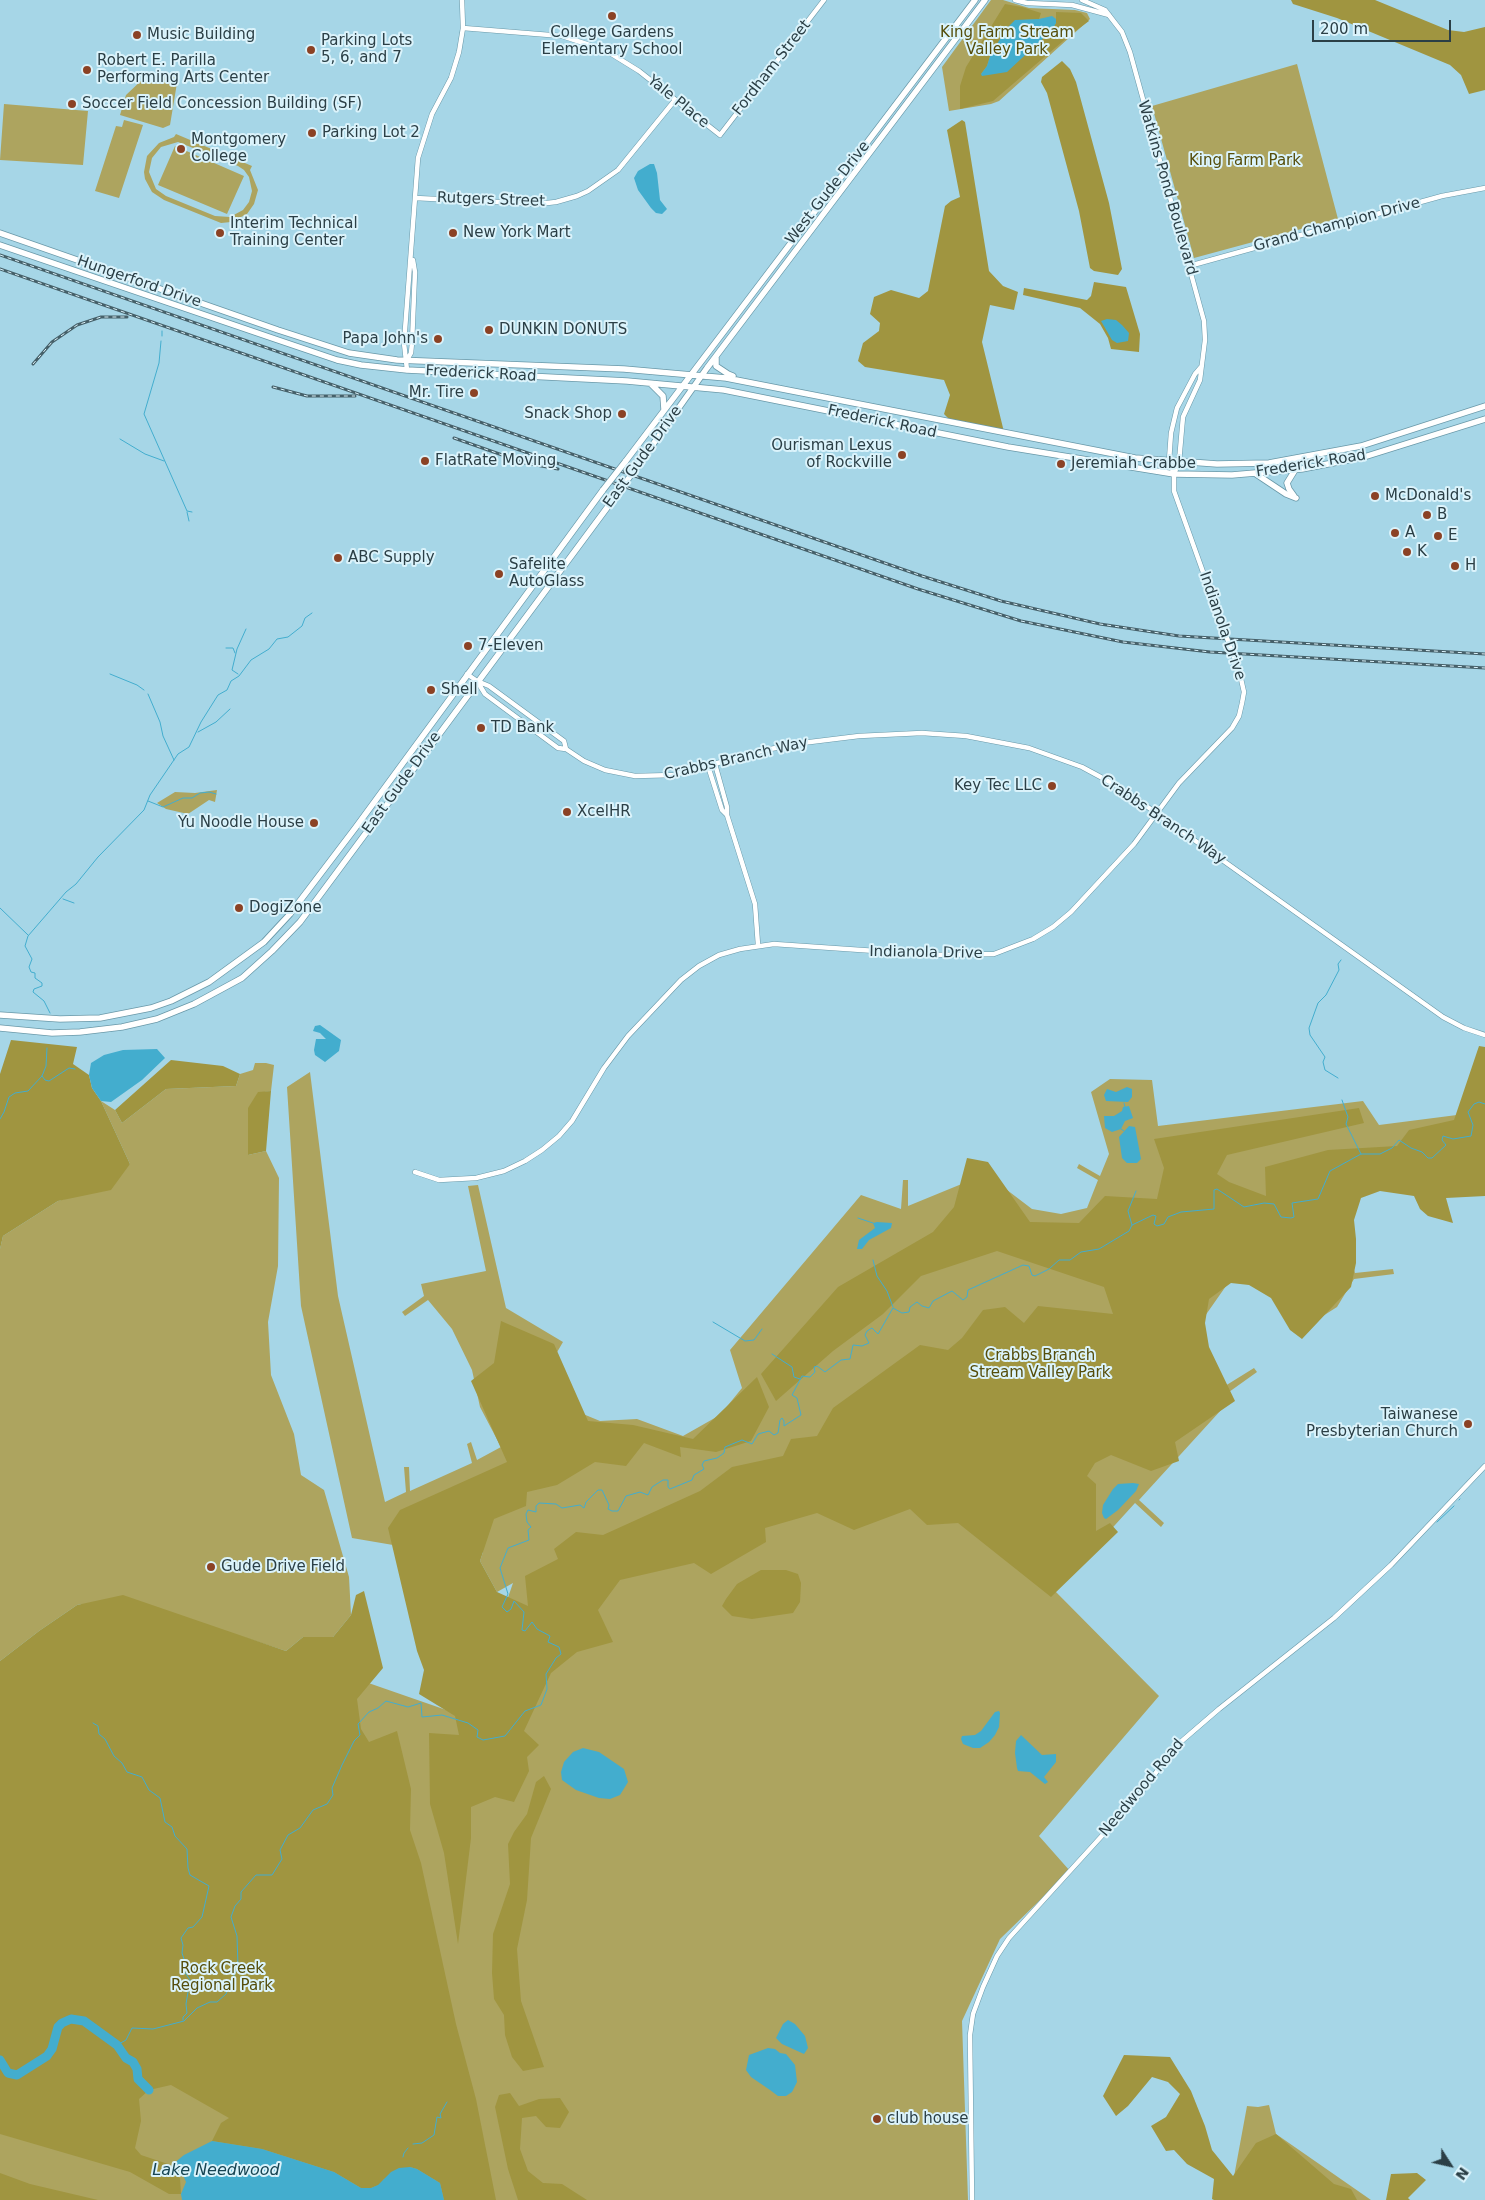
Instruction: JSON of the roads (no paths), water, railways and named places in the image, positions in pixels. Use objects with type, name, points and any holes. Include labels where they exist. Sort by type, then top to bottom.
[{"type":"main road","name":"West Gude Drive","points":[[682,386],[974,0]]},
{"type":"main road","name":"West Gude Drive","points":[[703,375],[985,0]]},
{"type":"main road","name":"Hungerford Drive","points":[[0,233],[278,330]]},
{"type":"main road","name":"Hungerford Drive","points":[[0,245],[275,339]]},
{"type":"main road","points":[[60,264],[64,256]]},
{"type":"main road","name":"Frederick Road","points":[[278,330],[349,353],[407,360],[624,369],[703,375],[1135,458],[1179,462],[1217,464],[1269,463],[1286,460],[1361,446],[1485,406]]},
{"type":"main road","name":"Frederick Road","points":[[275,339],[337,360],[361,365],[407,370],[682,386],[759,396],[1008,447],[1174,474],[1256,474],[1296,470],[1364,457],[1485,419]]},
{"type":"main road","points":[[716,356],[715,364],[718,367],[744,382]]},
{"type":"main road","name":"East Gude Drive","points":[[0,1028],[52,1033],[85,1032],[122,1027],[169,1015],[205,999],[242,978],[272,951],[300,922],[615,497],[703,375]]},
{"type":"main road","points":[[651,384],[663,396],[663,411]]},
{"type":"main road","name":"East Gude Drive","points":[[0,1015],[60,1019],[100,1018],[164,1004],[198,988],[231,968],[264,942],[284,921],[356,826],[603,490],[682,386]]},
{"type":"main road","points":[[1256,474],[1286,494],[1296,498],[1287,483],[1296,470]]},
{"type":"main road","points":[[164,1004],[169,1015]]},
{"type":"street","points":[[407,370],[407,360],[411,353],[415,281],[412,256],[418,158],[422,139],[460,52],[463,28],[462,0]]},
{"type":"street","name":"Fordham Street","points":[[720,135],[824,0]]},
{"type":"street","points":[[1015,0],[1036,4],[1080,6],[1109,16]]},
{"type":"street","name":"Watkins Pond Boulevard","points":[[1082,0],[1105,10],[1122,32],[1130,52],[1204,321],[1205,340],[1200,380],[1183,417],[1179,462],[1174,474]]},
{"type":"street","name":"Yale Place","points":[[463,28],[542,33],[583,41],[623,60],[720,135]]},
{"type":"street","name":"Rutgers Street","points":[[415,198],[538,204],[556,202],[577,196],[610,177],[618,170],[675,100]]},
{"type":"street","name":"Grand Champion Drive","points":[[1189,266],[1442,196],[1485,188]]},
{"type":"street","name":"Watkins Pond Boulevard","points":[[1174,474],[1169,461],[1171,433],[1177,408],[1195,374],[1201,367]]},
{"type":"street","name":"Indianola Drive","points":[[415,1172],[438,1180],[476,1178],[504,1171],[542,1150],[559,1136],[572,1121],[604,1068],[628,1036],[681,980],[699,966],[719,955],[758,945],[934,955],[994,954],[1033,939],[1053,927],[1071,912],[1134,844],[1189,772],[1236,722],[1244,692],[1239,670],[1174,491],[1174,474]]},
{"type":"street","points":[[467,674],[477,681]]},
{"type":"street","name":"Crabbs Branch Way","points":[[477,681],[485,694],[558,748],[566,749],[584,761],[605,770],[635,776],[674,775],[765,750],[820,740],[900,733],[966,736],[1015,744],[1082,767],[1121,788],[1158,813],[1443,1018],[1485,1035]]},
{"type":"street","name":"Crabbs Branch Way","points":[[477,681],[489,686],[564,741],[566,749]]},
{"type":"street","points":[[715,764],[727,807],[726,816]]},
{"type":"street","points":[[708,766],[755,904],[758,945]]},
{"type":"street","name":"Needwood Road","points":[[972,2200],[970,2035],[973,2014],[983,1987],[997,1956],[1009,1938],[1139,1795],[1176,1746],[1219,1708],[1334,1618],[1391,1565],[1485,1466]]},
{"type":"water","points":[[1052,16],[1056,19],[1056,23],[1052,30],[1007,72],[982,76],[981,74],[987,66],[991,53],[1008,27],[1015,20],[1039,19]]},
{"type":"water","points":[[650,164],[654,164],[660,200],[667,209],[662,214],[656,213],[651,208],[638,190],[634,178],[638,171]]},
{"type":"water","points":[[1107,319],[1116,320],[1122,325],[1129,333],[1128,341],[1117,343],[1112,340],[1101,321]]},
{"type":"water","points":[[320,1025],[341,1040],[339,1051],[325,1062],[315,1055],[314,1050],[316,1039],[326,1039],[320,1033],[313,1031],[315,1026]]},
{"type":"water","points":[[157,1049],[165,1058],[142,1080],[111,1102],[101,1101],[92,1088],[89,1075],[91,1063],[104,1055],[123,1050]]},
{"type":"water","points":[[1127,1087],[1132,1089],[1132,1097],[1128,1102],[1106,1101],[1104,1095],[1107,1089],[1116,1092]]},
{"type":"water","points":[[1129,1106],[1133,1118],[1125,1121],[1121,1129],[1112,1132],[1105,1128],[1104,1116],[1114,1116],[1122,1111],[1123,1107]]},
{"type":"water","points":[[1129,1126],[1135,1127],[1141,1159],[1137,1163],[1127,1163],[1122,1158],[1119,1137]]},
{"type":"water","points":[[873,1223],[892,1223],[891,1228],[869,1240],[862,1249],[857,1249],[859,1240],[875,1228]]},
{"type":"water","points":[[1118,1484],[1139,1484],[1136,1491],[1118,1510],[1106,1519],[1104,1518],[1102,1513],[1103,1505],[1113,1489]]},
{"type":"water","points":[[999,1711],[999,1727],[989,1742],[980,1748],[973,1748],[963,1744],[962,1736],[975,1735],[981,1731],[995,1712]]},
{"type":"water","points":[[1021,1735],[1042,1755],[1056,1754],[1056,1762],[1044,1777],[1048,1782],[1045,1784],[1030,1772],[1018,1771],[1015,1753],[1016,1741]]},
{"type":"water","points":[[583,1748],[599,1752],[624,1769],[628,1782],[620,1795],[610,1799],[599,1798],[576,1790],[562,1780],[561,1772],[564,1762],[573,1752]]},
{"type":"water","points":[[788,2020],[795,2024],[805,2036],[808,2048],[804,2054],[782,2044],[776,2038],[783,2024]]},
{"type":"water","points":[[768,2048],[786,2054],[795,2065],[797,2082],[792,2092],[786,2096],[778,2096],[751,2077],[746,2070],[749,2055]]},
{"type":"water","name":"Lake Needwood","points":[[212,2141],[262,2149],[334,2172],[361,2188],[371,2188],[378,2185],[391,2172],[399,2168],[410,2167],[417,2169],[440,2183],[444,2200],[182,2200],[181,2194],[186,2182],[183,2175],[173,2164],[184,2155]]},
{"type":"waterway","points":[[162,331],[162,336]]},
{"type":"waterway","points":[[161,341],[159,363],[144,414],[187,511],[192,512]]},
{"type":"waterway","points":[[120,439],[145,454],[164,461]]},
{"type":"waterway","points":[[187,512],[189,521]]},
{"type":"waterway","points":[[50,1013],[44,1001],[33,992],[34,989],[42,986],[42,983],[35,978],[35,973],[31,972],[29,967],[32,959],[25,946],[28,936],[98,857],[144,810],[150,795],[178,754],[189,747],[201,722],[218,695],[227,690],[231,681],[239,676],[251,660],[269,649],[277,639],[288,637],[302,626],[305,618],[312,613]]},
{"type":"waterway","points":[[238,674],[232,670],[237,649],[246,629]]},
{"type":"waterway","points":[[226,648],[233,648],[235,653]]},
{"type":"waterway","points":[[110,674],[137,685],[144,690]]},
{"type":"waterway","points":[[148,694],[174,760]]},
{"type":"waterway","points":[[198,732],[216,722],[230,709]]},
{"type":"waterway","points":[[148,801],[163,807],[183,798],[192,798],[200,793],[209,792],[216,794]]},
{"type":"waterway","points":[[63,899],[74,903]]},
{"type":"waterway","points":[[0,908],[28,935]]},
{"type":"waterway","points":[[1338,1078],[1325,1070],[1323,1062],[1325,1057],[1310,1035],[1309,1028],[1318,1003],[1326,995],[1339,970],[1338,964],[1341,960]]},
{"type":"waterway","points":[[0,1119],[9,1097],[15,1093],[28,1091],[42,1076],[46,1066],[47,1048]]},
{"type":"waterway","points":[[42,1076],[45,1080],[49,1081],[69,1068],[75,1069]]},
{"type":"waterway","points":[[1342,1100],[1348,1117],[1346,1124],[1361,1154]]},
{"type":"waterway","points":[[117,2045],[126,2040],[132,2028],[153,2029],[184,2021],[197,2008],[210,2002],[217,2002],[226,1994],[238,1966],[237,1936],[231,1917],[235,1906],[241,1899],[241,1892],[256,1875],[272,1875],[282,1859],[280,1850],[288,1835],[300,1828],[313,1810],[327,1804],[333,1795],[332,1788],[342,1765],[354,1741],[360,1735],[358,1724],[369,1712],[378,1708],[386,1701],[408,1707],[421,1703],[422,1717],[442,1715],[468,1723],[478,1730],[477,1737],[483,1740],[505,1736],[525,1711],[541,1705],[547,1689],[546,1674],[556,1658],[561,1654],[559,1647],[548,1642],[550,1636],[537,1629],[532,1622],[525,1631],[522,1630],[524,1612],[514,1601],[511,1609],[507,1612],[502,1607],[508,1594],[500,1568],[508,1548],[529,1540],[528,1530],[531,1527],[527,1522],[526,1514],[528,1510],[536,1512],[536,1506],[539,1503],[556,1504],[562,1508],[580,1505],[584,1508],[586,1502],[598,1490],[602,1490],[609,1505],[608,1509],[618,1511],[626,1496],[640,1492],[648,1495],[652,1487],[663,1480],[668,1480],[668,1487],[670,1489],[692,1480],[694,1475],[704,1469],[702,1465],[704,1461],[717,1458],[724,1453],[725,1447],[742,1440],[752,1444],[758,1434],[769,1431],[774,1435],[778,1433],[782,1418],[784,1426],[801,1415],[797,1398],[792,1395],[802,1376],[810,1377],[815,1372],[814,1367],[817,1366],[825,1372],[841,1360],[850,1359],[853,1345],[862,1346],[869,1343],[865,1335],[867,1331],[872,1328],[878,1334],[893,1308],[902,1313],[909,1312],[910,1307],[917,1302],[929,1308],[933,1301],[952,1291],[963,1300],[967,1297],[968,1290],[1023,1265],[1029,1266],[1032,1275],[1035,1276],[1049,1269],[1059,1260],[1070,1260],[1081,1252],[1099,1249],[1129,1231],[1132,1225],[1153,1215],[1156,1216],[1154,1224],[1157,1226],[1164,1224],[1168,1217],[1181,1212],[1214,1209],[1214,1190],[1217,1189],[1244,1207],[1264,1203],[1274,1204],[1281,1217],[1294,1217],[1292,1203],[1318,1199],[1330,1171],[1361,1154],[1380,1154],[1392,1148],[1399,1140],[1411,1148],[1422,1152],[1428,1158],[1432,1158],[1446,1145],[1442,1140],[1443,1136],[1453,1139],[1471,1136],[1473,1125],[1468,1112],[1474,1104],[1479,1102],[1485,1104]]},
{"type":"waterway","points":[[1124,1103],[1125,1107]]},
{"type":"waterway","points":[[1132,1225],[1128,1211],[1136,1191]]},
{"type":"waterway","points":[[858,1218],[873,1223]]},
{"type":"waterway","points":[[873,1260],[877,1276],[887,1291],[893,1307]]},
{"type":"waterway","points":[[713,1322],[745,1341],[754,1340],[762,1329]]},
{"type":"waterway","points":[[772,1354],[792,1367],[794,1377],[800,1379]]},
{"type":"waterway","points":[[1437,1522],[1454,1506]]},
{"type":"waterway","points":[[93,1723],[98,1726],[99,1734],[105,1739],[114,1756],[122,1763],[127,1772],[142,1777],[149,1790],[160,1798],[165,1822],[172,1827],[175,1836],[187,1849],[190,1875],[209,1886],[202,1917],[193,1927],[188,1928],[181,1938],[185,1962],[184,1971],[190,1980],[186,2004],[187,2013],[183,2020]]},
{"type":"waterway","points":[[0,2060],[8,2073],[17,2075],[47,2056],[52,2049],[58,2027],[62,2023],[71,2019],[84,2021],[117,2045],[126,2058],[133,2062],[137,2069],[138,2079],[149,2090]]},
{"type":"waterway","points":[[413,2144],[422,2143],[434,2135],[437,2117],[441,2118],[440,2114],[447,2102]]},
{"type":"waterway","points":[[403,2157],[408,2148]]},
{"type":"railway","points":[[0,255],[922,576],[1001,601],[1100,624],[1179,636],[1485,654]]},
{"type":"railway","points":[[0,269],[918,589],[1021,621],[1123,642],[1210,652],[1485,668]]},
{"type":"railway","points":[[33,364],[52,342],[77,325],[101,317],[127,317]]},
{"type":"railway","points":[[273,387],[307,396],[355,396]]},
{"type":"railway","points":[[454,438],[525,463],[558,469]]},
{"type":"place","name":"College Gardens Elementary School","points":[[612,16]]},
{"type":"place","name":"Music Building","points":[[137,35]]},
{"type":"place","name":"Parking Lots 5, 6, and 7","points":[[311,50]]},
{"type":"place","name":"Robert E. Parilla Performing Arts Center","points":[[87,70]]},
{"type":"place","name":"Soccer Field Concession Building (SF)","points":[[72,104]]},
{"type":"place","name":"Parking Lot 2","points":[[312,133]]},
{"type":"place","name":"Montgomery College","points":[[181,149]]},
{"type":"place","name":"Interim Technical Training Center","points":[[220,233]]},
{"type":"place","name":"New York Mart","points":[[453,233]]},
{"type":"place","name":"DUNKIN DONUTS","points":[[489,330]]},
{"type":"place","name":"Papa John's","points":[[438,339]]},
{"type":"place","name":"Mr. Tire","points":[[474,393]]},
{"type":"place","name":"Snack Shop","points":[[622,414]]},
{"type":"place","name":"Ourisman Lexus of Rockville","points":[[902,455]]},
{"type":"place","name":"FlatRate Moving","points":[[425,461]]},
{"type":"place","name":"Jeremiah Crabbe","points":[[1061,464]]},
{"type":"place","name":"McDonald's","points":[[1375,496]]},
{"type":"place","name":"B","points":[[1427,515]]},
{"type":"place","name":"A","points":[[1395,533]]},
{"type":"place","name":"E","points":[[1438,536]]},
{"type":"place","name":"K","points":[[1407,552]]},
{"type":"place","name":"ABC Supply","points":[[338,558]]},
{"type":"place","name":"H","points":[[1455,566]]},
{"type":"place","name":"Safelite AutoGlass","points":[[499,574]]},
{"type":"place","name":"7-Eleven","points":[[468,646]]},
{"type":"place","name":"Shell","points":[[431,690]]},
{"type":"place","name":"TD Bank","points":[[481,728]]},
{"type":"place","name":"Key Tec LLC","points":[[1052,786]]},
{"type":"place","name":"XcelHR","points":[[567,812]]},
{"type":"place","name":"Yu Noodle House","points":[[314,823]]},
{"type":"place","name":"DogiZone","points":[[239,908]]},
{"type":"place","name":"Taiwanese Presbyterian Church","points":[[1468,1424]]},
{"type":"place","name":"Gude Drive Field","points":[[211,1567]]},
{"type":"place","name":"club house","points":[[877,2119]]},
{"type":"park label","name":"King Farm Stream Valley Park","points":[[1007,42]]},
{"type":"park label","name":"King Farm Park","points":[[1245,161]]},
{"type":"park label","name":"Crabbs Branch Stream Valley Park","points":[[1040,1364]]},
{"type":"park label","name":"Rock Creek Regional Park","points":[[222,1978]]}]
